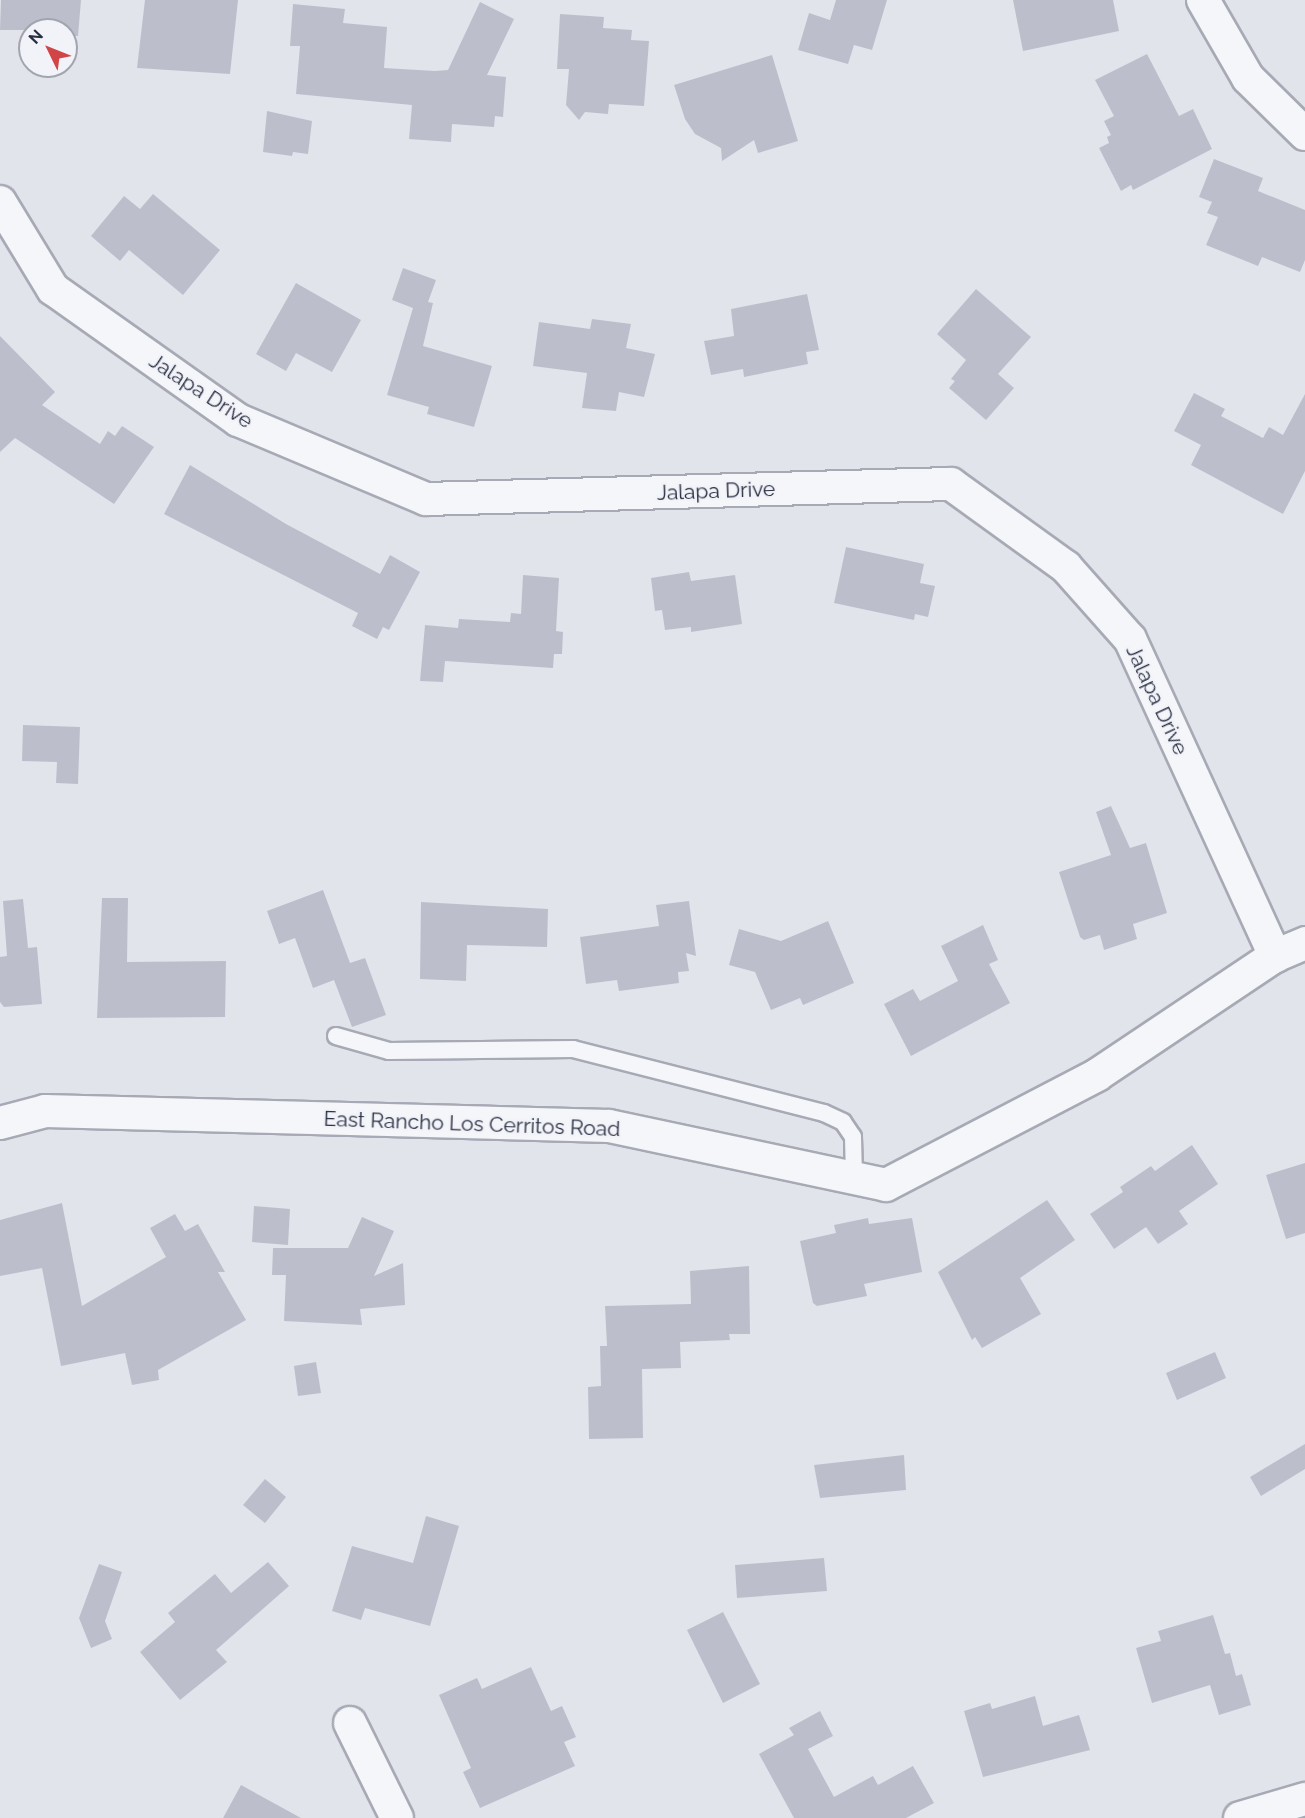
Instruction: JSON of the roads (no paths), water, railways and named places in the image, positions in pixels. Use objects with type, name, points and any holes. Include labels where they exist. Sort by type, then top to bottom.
[{"type":"street","points":[[1203,0],[1248,78],[1305,134]]},
{"type":"street","name":"Jalapa Drive","points":[[0,202],[53,289],[238,420],[426,499],[951,484],[1065,567],[1130,639],[1275,956]]},
{"type":"street","name":"East Rancho Los Cerritos Road","points":[[0,1122],[45,1111],[609,1126],[886,1185],[1097,1075],[1275,956],[1305,943]]},
{"type":"street","points":[[350,1723],[397,1818]]},
{"type":"street","points":[[1240,1818],[1305,1799]]},
{"type":"lane","points":[[336,1036],[389,1051],[573,1049],[824,1113],[843,1122],[853,1137],[854,1179]]}]
